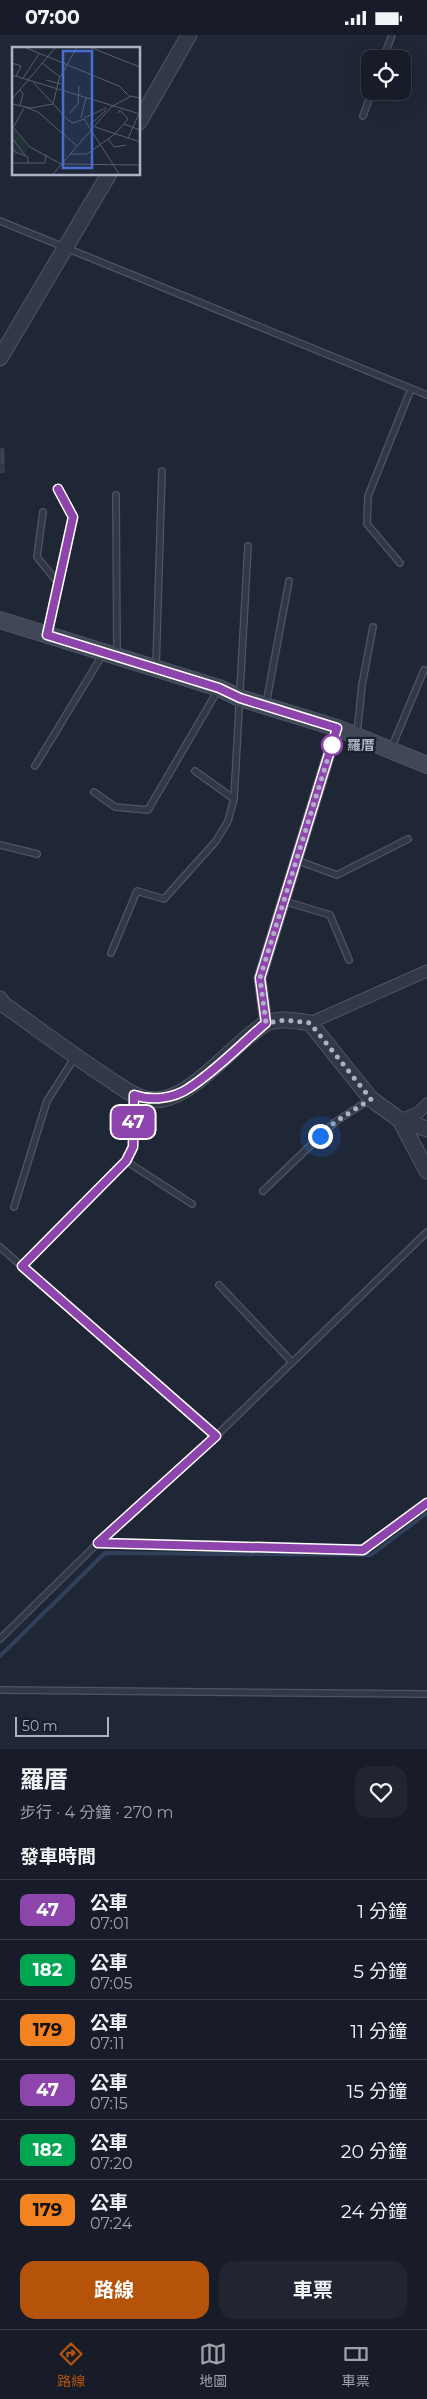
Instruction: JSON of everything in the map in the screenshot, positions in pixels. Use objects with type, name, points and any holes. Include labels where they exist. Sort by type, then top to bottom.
[{"type":"main road","points":[[0,620],[219,688],[240,698],[337,728],[427,765]]},
{"type":"street","points":[[140,120],[189,35]]},
{"type":"street","points":[[0,358],[108,175]]},
{"type":"street","points":[[266,1023],[260,978],[337,728]]},
{"type":"street","points":[[0,999],[76,1057],[134,1095],[147,1100],[164,1098],[188,1089],[266,1023],[285,1020],[310,1023],[427,971]]},
{"type":"street","points":[[310,1023],[371,1099],[400,1120],[427,1129]]},
{"type":"street","points":[[400,1120],[418,1113],[427,1103]]},
{"type":"street","points":[[400,1120],[427,1171]]},
{"type":"lane","points":[[386,50],[392,35]]},
{"type":"lane","points":[[363,116],[369,100]]},
{"type":"lane","points":[[0,221],[427,395]]},
{"type":"lane","points":[[400,563],[367,524],[368,496],[411,389]]},
{"type":"lane","points":[[156,669],[162,471]]},
{"type":"lane","points":[[47,635],[73,517],[58,489]]},
{"type":"lane","points":[[35,766],[111,654],[116,495]]},
{"type":"lane","points":[[43,511],[37,557],[58,583]]},
{"type":"lane","points":[[111,953],[137,891],[164,899],[216,841],[228,821],[234,799],[248,546]]},
{"type":"lane","points":[[266,706],[289,581]]},
{"type":"lane","points":[[356,736],[362,685],[373,627]]},
{"type":"lane","points":[[391,750],[424,670]]},
{"type":"lane","points":[[94,792],[114,807],[148,810],[219,688]]},
{"type":"lane","points":[[195,771],[234,799]]},
{"type":"lane","points":[[296,860],[337,875],[408,839]]},
{"type":"lane","points":[[0,845],[37,854]]},
{"type":"lane","points":[[284,901],[330,915],[349,959]]},
{"type":"lane","points":[[14,1207],[47,1101],[76,1057]]},
{"type":"lane","points":[[22,1266],[126,1161],[133,1147],[134,1095]]},
{"type":"lane","points":[[263,1191],[335,1122],[371,1099]]},
{"type":"lane","points":[[126,1161],[192,1204]]},
{"type":"lane","points":[[0,1639],[98,1543],[216,1436],[427,1233]]},
{"type":"lane","points":[[0,1247],[216,1436]]},
{"type":"lane","points":[[219,1285],[292,1362]]},
{"type":"lane","points":[[98,1543],[363,1550],[427,1503]]},
{"type":"lane","points":[[0,1690],[427,1694]]},
{"type":"building","points":[[0,448],[4,448],[5,464],[0,465]]},
{"type":"waterway","points":[[0,1656],[105,1553],[371,1555],[427,1513]]},
{"type":"bus line","name":"47","points":[[58,489],[73,517],[47,635],[219,688],[240,698],[337,728],[260,978],[266,1023],[188,1089],[164,1098],[147,1100],[134,1095],[133,1147],[126,1161],[22,1266],[216,1436],[98,1543],[363,1550],[427,1503]]},
{"type":"place","name":"羅厝","points":[[332,745]]},
{"type":"route","points":[[320,1136],[335,1122],[371,1099],[318,1030],[310,1023],[285,1020],[266,1023],[260,978],[332,745]]}]
